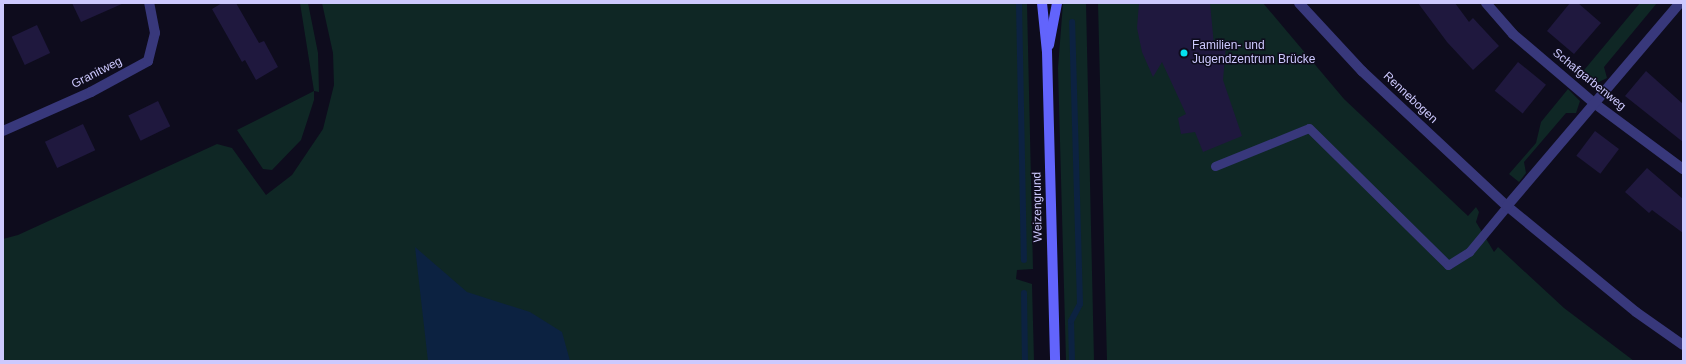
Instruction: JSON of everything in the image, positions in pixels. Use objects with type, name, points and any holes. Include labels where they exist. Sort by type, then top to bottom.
[{"type":"main road","name":"Weizengrund","points":[[1042,3],[1047,52],[1055,361]]},
{"type":"main road","name":"Weizengrund","points":[[1047,52],[1057,3]]},
{"type":"street","name":"Granitweg","points":[[3,131],[91,92],[148,61],[155,33],[149,3]]},
{"type":"street","name":"Rennebogen","points":[[1299,3],[1362,71],[1507,206],[1636,312],[1683,345]]},
{"type":"street","name":"Schafgarbenweg","points":[[1486,3],[1513,34],[1594,103],[1683,169]]},
{"type":"street","points":[[1507,206],[1680,3]]},
{"type":"lane","points":[[1214,166],[1309,128],[1448,265],[1469,252],[1507,206]]},
{"type":"green space","points":[[300,3],[308,3],[318,53],[319,92],[314,91]]},
{"type":"green space","points":[[322,3],[1027,3],[1033,269],[1017,270],[1016,279],[1032,284],[1034,361],[3,361],[3,239],[18,235],[217,144],[232,148],[266,195],[292,175],[323,129],[334,85],[333,53]]},
{"type":"green space","points":[[1063,3],[1086,3],[1094,361],[1066,361],[1058,68]]},
{"type":"green space","points":[[1098,3],[1263,3],[1344,99],[1468,216],[1476,207],[1479,212],[1476,222],[1494,252],[1498,247],[1564,308],[1634,361],[1107,361]]},
{"type":"green space","points":[[1640,3],[1657,3],[1604,67],[1607,78],[1593,85],[1580,75]]},
{"type":"green space","points":[[1568,89],[1580,101],[1576,113],[1566,113],[1524,162],[1526,173],[1519,182],[1509,174],[1536,143],[1541,122]]},
{"type":"green space","points":[[314,91],[314,100],[301,140],[272,170],[263,169],[237,130]]},
{"type":"water","points":[[415,247],[467,292],[530,312],[562,332],[570,361],[428,361]]},
{"type":"building","points":[[72,3],[124,3],[81,22]]},
{"type":"building","points":[[222,3],[236,3],[259,43],[264,41],[278,67],[256,80],[245,60],[242,62],[212,9]]},
{"type":"building","name":"Familien- und Jugendzentrum Brücke","points":[[1139,3],[1210,3],[1214,45],[1226,45],[1223,80],[1242,136],[1203,152],[1195,132],[1181,134],[1178,118],[1186,114],[1162,62],[1153,77],[1142,52],[1137,28]]},
{"type":"building","points":[[1418,3],[1455,3],[1469,22],[1473,18],[1499,46],[1473,70],[1447,42]]},
{"type":"building","points":[[1570,3],[1578,3],[1601,23],[1574,54],[1547,31]]},
{"type":"building","points":[[37,25],[50,53],[25,65],[12,37]]},
{"type":"building","points":[[1518,62],[1546,85],[1523,113],[1495,91]]},
{"type":"building","points":[[1646,71],[1683,104],[1683,142],[1625,96]]},
{"type":"building","points":[[158,101],[170,126],[141,141],[128,115]]},
{"type":"building","points":[[83,124],[95,150],[57,168],[45,142]]},
{"type":"building","points":[[1595,131],[1619,149],[1600,174],[1576,156]]},
{"type":"building","points":[[1647,168],[1683,199],[1683,233],[1652,210],[1649,213],[1625,192]]},
{"type":"waterway","points":[[1019,3],[1024,260]]},
{"type":"waterway","points":[[1072,22],[1080,304],[1071,321],[1072,361]]},
{"type":"waterway","points":[[1024,293],[1025,361]]},
{"type":"place","name":"Familien- und Jugendzentrum Brücke","points":[[1184,53]]}]
